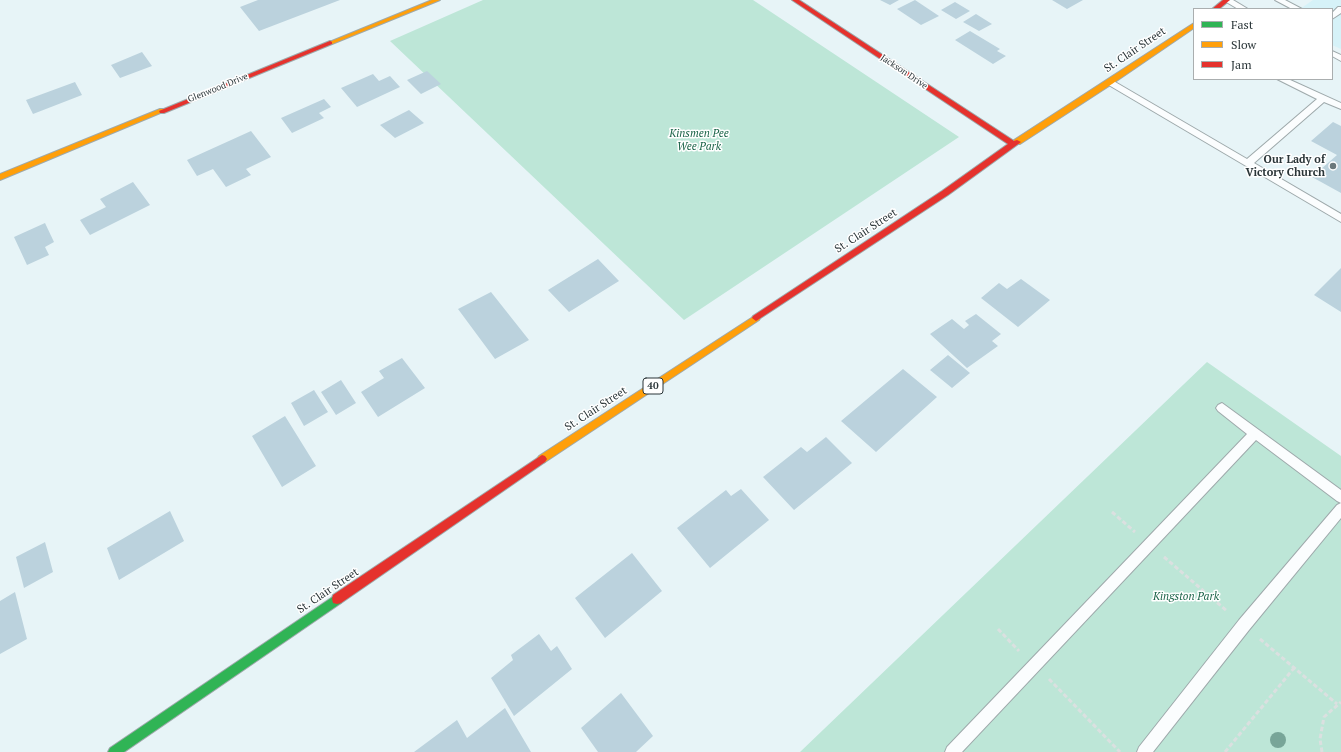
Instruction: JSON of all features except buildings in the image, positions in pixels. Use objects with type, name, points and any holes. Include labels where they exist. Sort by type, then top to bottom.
[{"type":"main road","name":"Glenwood Drive","points":[[0,177],[437,0]]},
{"type":"main road","name":"Jackson Drive","points":[[795,0],[1013,144]]},
{"type":"main road","points":[[1216,8],[1227,0]]},
{"type":"main road","name":"St. Clair Street","points":[[114,752],[534,464],[945,193],[1013,144],[1192,28]]},
{"type":"lane","points":[[1227,0],[1242,8]]},
{"type":"lane","points":[[1279,0],[1296,8]]},
{"type":"lane","points":[[1333,16],[1341,9]]},
{"type":"lane","points":[[1283,80],[1341,106]]},
{"type":"lane","points":[[1110,82],[1341,218]]},
{"type":"lane","points":[[1248,163],[1323,98]]},
{"type":"lane","points":[[1222,408],[1341,497]]},
{"type":"lane","points":[[952,752],[1256,433]]},
{"type":"lane","points":[[1144,752],[1244,625],[1341,509]]},
{"type":"path","points":[[1112,512],[1294,668],[1339,703],[1324,717],[1320,739],[1322,752]]},
{"type":"path","points":[[998,629],[1120,752]]},
{"type":"path","points":[[1225,752],[1294,668]]},
{"type":"shaded area","points":[[1313,0],[1341,0],[1341,49],[1333,45],[1333,8],[1301,8]]},
{"type":"green space","name":"Kinsmen Pee Wee Park","points":[[483,0],[753,0],[959,137],[684,320],[390,41]]},
{"type":"green space","name":"Kingston Park","points":[[1207,362],[1341,456],[1341,752],[800,752]]},
{"type":"traffic: fast","points":[[114,752],[337,599]]},
{"type":"traffic: slow","points":[[330,43],[437,0]]},
{"type":"traffic: slow","points":[[1017,142],[1110,82],[1193,26]]},
{"type":"traffic: slow","points":[[0,177],[162,111]]},
{"type":"traffic: slow","points":[[542,459],[756,318]]},
{"type":"traffic: jam","points":[[795,0],[1013,144]]},
{"type":"traffic: jam","points":[[1216,8],[1227,0]]},
{"type":"traffic: jam","points":[[162,111],[330,43]]},
{"type":"traffic: jam","points":[[756,318],[945,193],[1017,142]]},
{"type":"traffic: jam","points":[[337,599],[542,459]]},
{"type":"place","name":"Our Lady of Victory Church","points":[[1333,166]]}]
